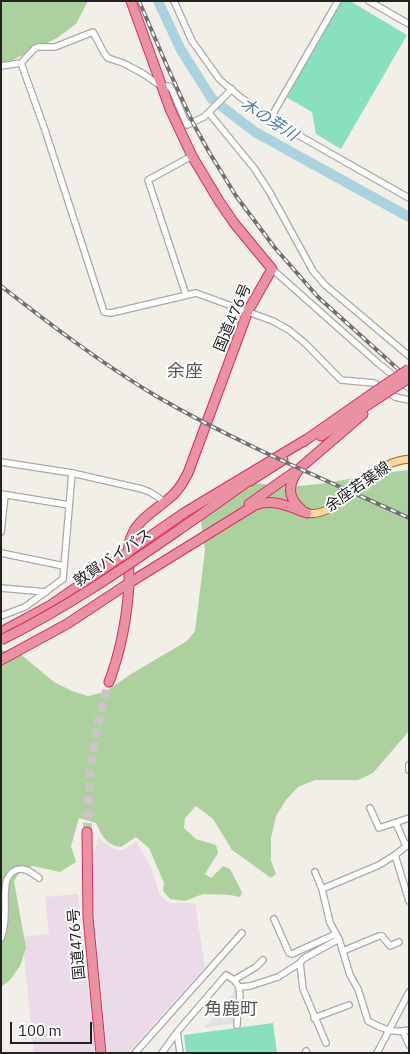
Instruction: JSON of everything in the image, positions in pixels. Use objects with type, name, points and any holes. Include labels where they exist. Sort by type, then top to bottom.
[{"type":"highway","points":[[131,1],[170,109],[192,156],[234,224],[272,269]]},
{"type":"highway","name":"国道476号","points":[[109,682],[122,643],[128,602],[128,551],[131,537],[139,524],[178,489],[188,473],[248,311],[272,269]]},
{"type":"highway","name":"敦賀バイパス","points":[[235,491],[379,396],[409,369]]},
{"type":"highway","points":[[210,533],[300,468],[379,396],[409,378]]},
{"type":"highway","name":"敦賀バイパス","points":[[1,640],[72,602],[126,567],[307,439],[379,396]]},
{"type":"highway","points":[[1,632],[51,605],[184,513],[307,439]]},
{"type":"highway","points":[[300,468],[291,482],[291,492],[295,503],[306,513]]},
{"type":"highway","points":[[1,660],[43,639],[97,606],[129,583],[248,509],[261,503],[275,502],[306,513]]},
{"type":"highway","name":"国道476号","points":[[87,832],[88,917],[101,1053]]},
{"type":"main road","name":"余座若葉線","points":[[306,513],[312,514],[332,508],[381,467],[395,461],[409,459]]},
{"type":"street","points":[[174,1],[192,41],[229,92],[270,119],[409,198]]},
{"type":"street","points":[[270,119],[338,1]]},
{"type":"street","points":[[369,1],[409,24]]},
{"type":"street","points":[[1,66],[21,63],[38,47],[55,47],[93,32],[108,58],[142,72],[161,86],[169,86],[187,125],[204,118],[229,92]]},
{"type":"street","points":[[21,63],[46,133],[104,312],[111,313],[196,293],[248,311],[289,330],[306,344],[341,380],[374,383],[395,397],[409,400]]},
{"type":"street","points":[[210,112],[254,168],[269,191],[313,271],[325,286],[409,356]]},
{"type":"street","points":[[186,295],[148,180],[192,156]]},
{"type":"street","points":[[272,269],[372,358],[409,388]]},
{"type":"street","points":[[1,462],[72,473],[142,489],[165,502]]},
{"type":"street","points":[[1,616],[25,607],[63,579],[72,473]]},
{"type":"street","points":[[1,532],[3,495],[69,505]]},
{"type":"street","points":[[1,553],[64,566]]},
{"type":"street","points":[[1,588],[46,592]]},
{"type":"street","points":[[409,765],[409,770]]},
{"type":"street","points":[[370,808],[379,828],[409,818]]},
{"type":"street","points":[[322,889],[379,865],[407,845],[396,823]]},
{"type":"street","points":[[395,855],[409,901]]},
{"type":"street","points":[[1,938],[4,926],[6,882],[9,875],[14,871],[25,869],[39,878]]},
{"type":"street","points":[[315,872],[322,889],[330,923],[338,936],[350,975],[358,989],[368,1021],[383,1029],[406,1030],[409,1045]]},
{"type":"street","points":[[274,919],[289,953],[292,954],[338,936]]},
{"type":"street","points":[[135,1053],[242,933]]},
{"type":"street","points":[[239,987],[250,986],[278,977],[338,936]]},
{"type":"street","points":[[343,951],[379,936],[382,936],[390,946],[399,942]]},
{"type":"street","points":[[234,980],[256,967],[263,960]]},
{"type":"street","points":[[300,963],[303,989],[326,1044]]},
{"type":"street","points":[[162,1053],[177,1032],[226,975],[234,980],[239,987],[237,1025]]},
{"type":"street","points":[[377,1053],[409,992]]},
{"type":"street","points":[[314,1018],[349,1005]]},
{"type":"street","points":[[177,1032],[180,1053]]},
{"type":"shaded area","points":[[98,838],[115,850],[124,850],[136,841],[151,867],[160,895],[170,903],[195,903],[205,967],[128,1053],[108,1053],[91,884],[92,863]]},
{"type":"shaded area","points":[[78,894],[95,1053],[34,1053],[22,937],[49,934],[45,897]]},
{"type":"shaded area","points":[[237,988],[239,996],[236,1023],[204,1028]]},
{"type":"green space","points":[[1,1],[88,1],[76,24],[57,38],[1,66]]},
{"type":"green space","points":[[342,1],[350,1],[407,35],[341,149],[316,134],[312,112],[286,97]]},
{"type":"green space","points":[[409,470],[409,731],[373,773],[358,780],[315,780],[298,787],[286,800],[276,816],[271,838],[271,861],[276,874],[271,878],[232,850],[213,819],[196,806],[185,818],[184,828],[196,839],[216,845],[218,853],[205,874],[211,878],[223,866],[230,869],[242,892],[240,897],[203,894],[185,901],[170,899],[163,891],[164,883],[149,848],[136,837],[121,847],[116,846],[108,842],[96,823],[79,818],[71,846],[76,862],[60,872],[33,866],[21,870],[14,881],[26,948],[20,966],[10,980],[1,987],[1,650],[19,653],[54,682],[72,691],[88,696],[105,692],[131,674],[187,641],[195,631],[205,550],[201,523],[204,506],[214,489],[227,482],[288,487]]},
{"type":"green space","points":[[273,1023],[277,1053],[186,1053],[184,1035]]},
{"type":"waterway","name":"木の芽川","points":[[158,1],[181,50],[212,99],[255,132],[409,217]]},
{"type":"tunnel","points":[[87,832],[93,751],[109,682]]},
{"type":"railway","points":[[139,1],[193,123],[236,196],[275,248],[318,297],[409,379]]},
{"type":"railway","points":[[1,286],[77,343],[156,396],[249,445],[409,518]]},
{"type":"district","name":"余座","points":[[185,372]]},
{"type":"district","name":"角鹿町","points":[[231,1010]]}]
